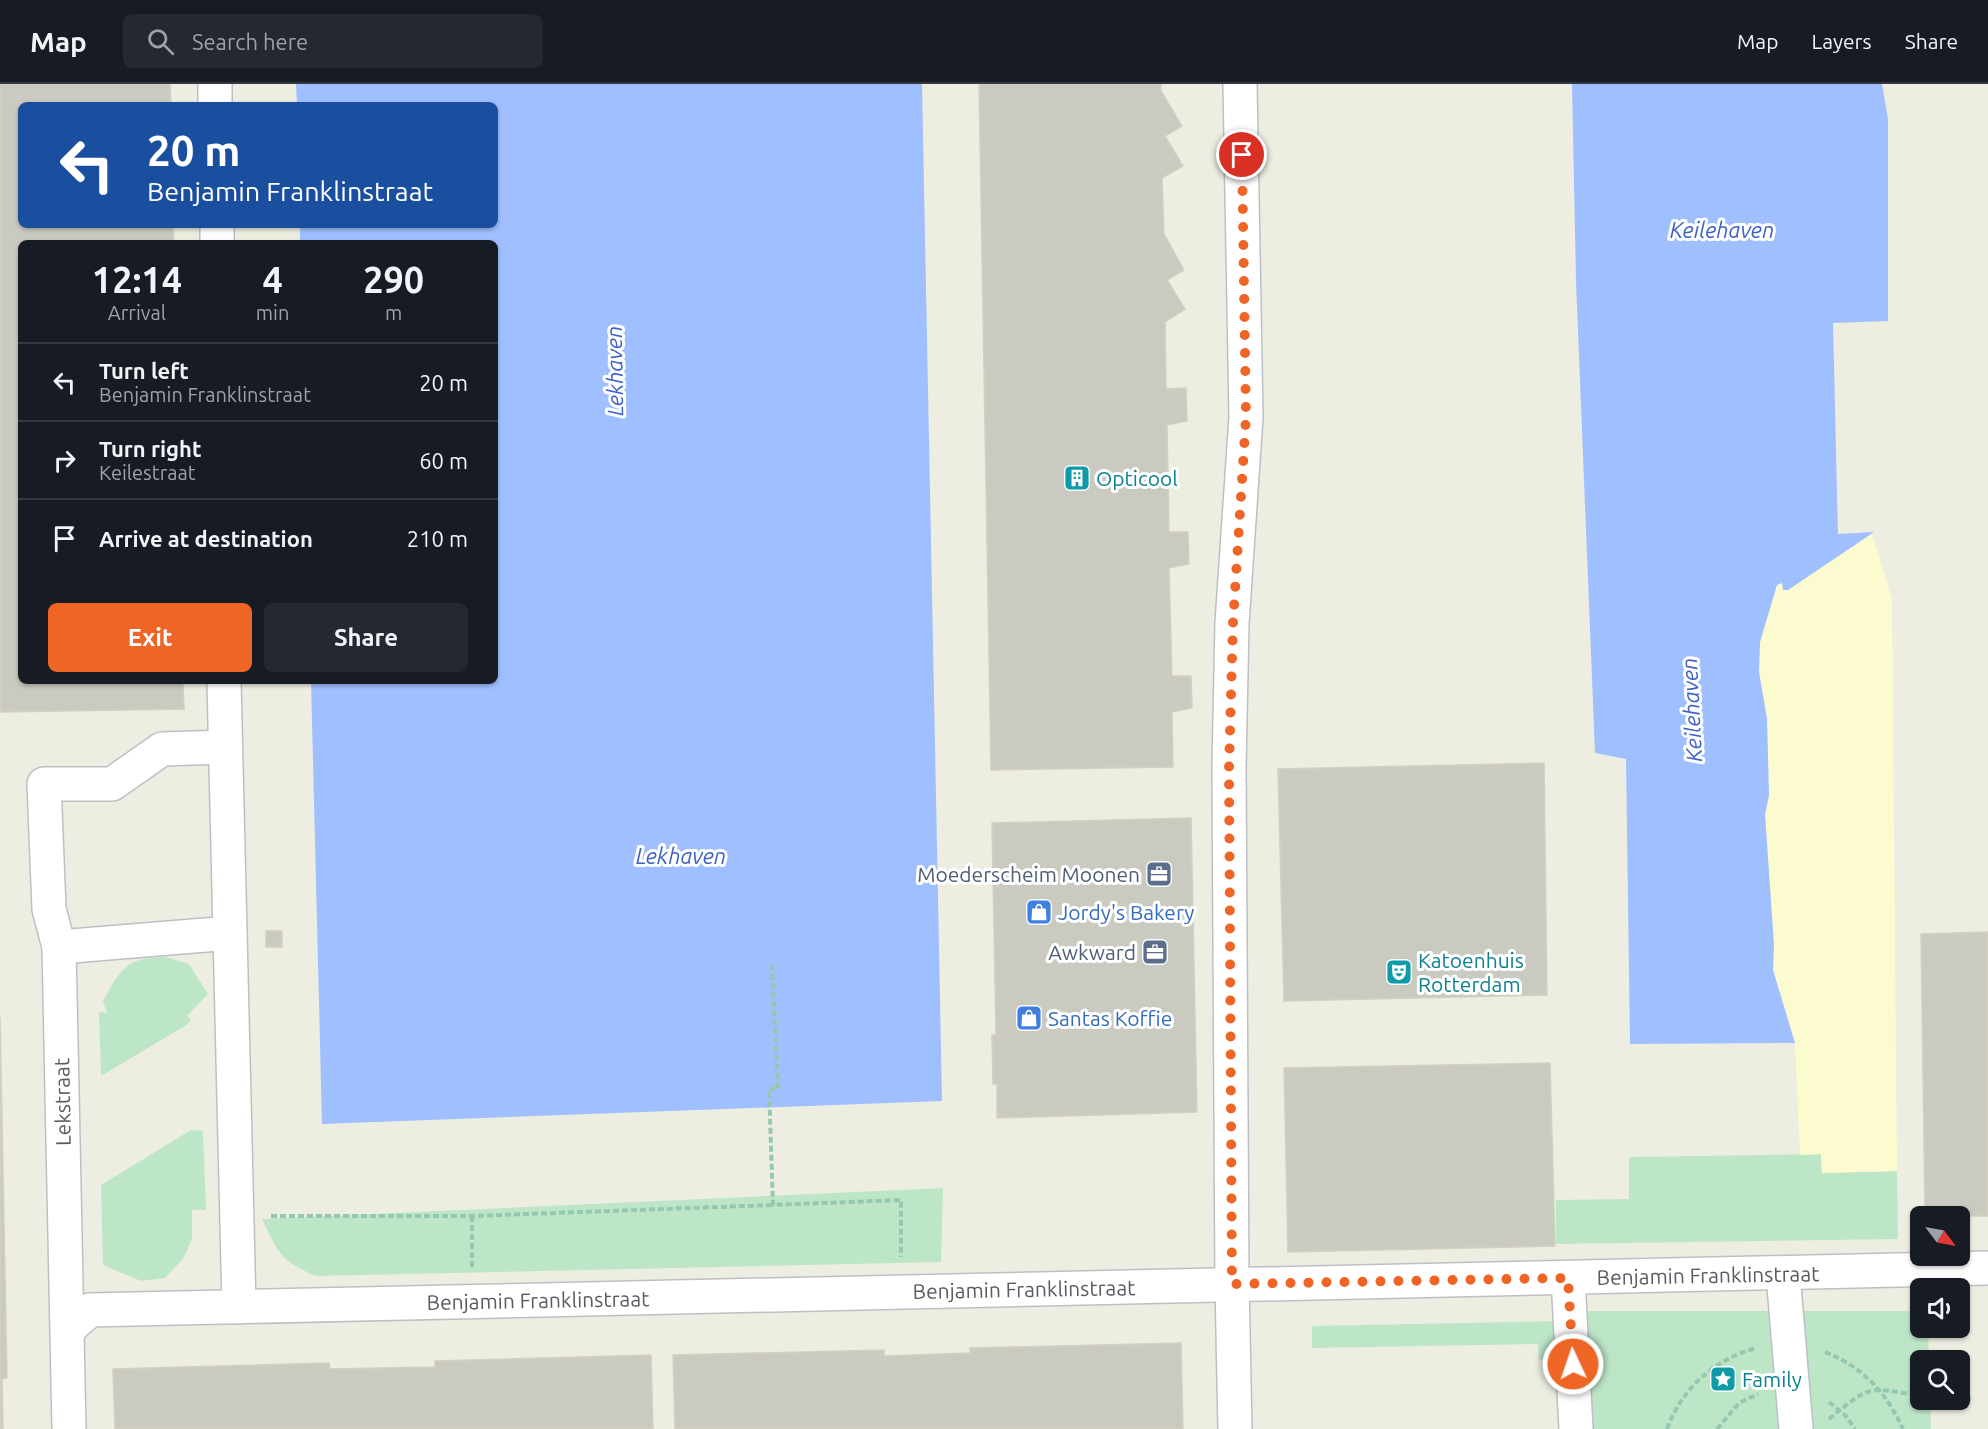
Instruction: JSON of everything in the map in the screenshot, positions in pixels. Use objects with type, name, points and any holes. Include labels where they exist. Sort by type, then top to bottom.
[{"type":"street","points":[[215,84],[215,102]]},
{"type":"street","points":[[1235,1429],[1229,768],[1233,623],[1246,417],[1240,84]]},
{"type":"street","points":[[224,684],[239,1306]]},
{"type":"street","name":"Lekstraat","points":[[69,1429],[58,947],[49,909],[44,784],[112,784],[162,749],[225,747]]},
{"type":"street","points":[[58,947],[230,933]]},
{"type":"street","name":"Benjamin Franklinstraat","points":[[68,1329],[90,1310],[1988,1268]]},
{"type":"street","points":[[1783,1274],[1810,1426]]},
{"type":"street","points":[[1568,1278],[1576,1429]]},
{"type":"path","points":[[772,965],[778,1088],[769,1089],[773,1205]]},
{"type":"path","points":[[237,1219],[279,1216],[472,1216],[901,1200],[901,1292]]},
{"type":"path","points":[[472,1216],[472,1302]]},
{"type":"path","points":[[1810,1426],[1873,1389],[1884,1388],[1910,1394]]},
{"type":"shaded area","points":[[166,957],[189,964],[208,994],[187,1016],[191,1020],[188,1024],[101,1076],[99,1012],[107,1013],[103,1001],[121,972],[133,962]]},
{"type":"shaded area","points":[[191,1130],[203,1131],[206,1210],[192,1210],[192,1239],[183,1259],[165,1278],[141,1281],[103,1265],[101,1185]]},
{"type":"shaded area","points":[[1821,1154],[1822,1173],[1897,1171],[1898,1239],[1556,1244],[1556,1200],[1629,1199],[1629,1157]]},
{"type":"shaded area","points":[[943,1188],[941,1262],[315,1276],[294,1265],[281,1254],[262,1219]]},
{"type":"shaded area","points":[[1587,1311],[1910,1311],[1910,1338],[1928,1338],[1929,1350],[1910,1350],[1910,1410],[1930,1410],[1931,1429],[1587,1429]]},
{"type":"shaded area","points":[[1559,1321],[1560,1360],[1539,1360],[1538,1344],[1312,1348],[1312,1326]]},
{"type":"sand","points":[[1872,534],[1892,599],[1897,1171],[1822,1173],[1821,1154],[1800,1155],[1795,1043],[1773,970],[1774,945],[1765,815],[1769,795],[1767,719],[1759,672],[1760,642],[1777,585],[1783,583],[1788,590]]},
{"type":"water","name":"Lekhaven","points":[[296,84],[922,84],[942,1101],[322,1124],[311,684],[498,684],[498,240],[300,240],[300,228],[498,228],[498,102],[297,102]]},
{"type":"water","name":"Keilehaven","points":[[1572,84],[1882,84],[1888,119],[1888,321],[1833,323],[1838,534],[1874,532],[1788,590],[1783,590],[1782,583],[1777,585],[1760,642],[1759,672],[1767,719],[1769,795],[1765,815],[1774,945],[1773,970],[1795,1043],[1630,1044],[1626,759],[1595,753],[1576,281]]},
{"type":"building","points":[[0,84],[170,84],[171,102],[18,102],[18,228],[173,228],[174,240],[18,240],[18,684],[183,684],[184,709],[0,712]]},
{"type":"building","name":"Opticool","points":[[979,84],[1161,84],[1161,91],[1182,126],[1165,136],[1183,166],[1162,178],[1164,234],[1184,270],[1167,280],[1185,309],[1165,322],[1166,389],[1186,388],[1187,421],[1167,425],[1169,532],[1188,532],[1189,564],[1169,568],[1172,676],[1191,676],[1192,708],[1172,712],[1173,767],[991,770]]},
{"type":"building","points":[[1544,763],[1547,995],[1284,1001],[1278,769]]},
{"type":"building","points":[[1191,818],[1197,1112],[997,1118],[997,1084],[993,1084],[992,1035],[996,1035],[992,823]]},
{"type":"building","points":[[266,931],[282,931],[282,947],[266,947]]},
{"type":"building","points":[[1988,932],[1988,1216],[1970,1216],[1970,1206],[1925,1206],[1921,934]]},
{"type":"building","points":[[0,1017],[7,1378],[2,1379],[3,1429],[0,1429]]},
{"type":"building","points":[[1550,1063],[1555,1246],[1288,1252],[1284,1068]]},
{"type":"building","points":[[1181,1343],[1183,1429],[675,1429],[673,1355],[884,1350],[884,1356],[970,1353],[970,1348]]},
{"type":"building","points":[[651,1355],[653,1429],[115,1429],[113,1369],[329,1363],[330,1369],[435,1367],[435,1361]]},
{"type":"place","name":"Opticool","points":[[1077,478]]},
{"type":"place","name":"Moederscheim Moonen","points":[[1159,874]]},
{"type":"place","name":"Jordy's Bakery","points":[[1039,912]]},
{"type":"place","name":"Awkward","points":[[1155,952]]},
{"type":"place","name":"Katoenhuis Rotterdam","points":[[1399,972]]},
{"type":"place","name":"Santas Koffie","points":[[1029,1018]]},
{"type":"place","name":"Family","points":[[1723,1379]]},
{"type":"route","points":[[1242,155],[1246,446],[1233,623],[1229,768],[1232,1284],[1568,1278],[1573,1364]]}]
